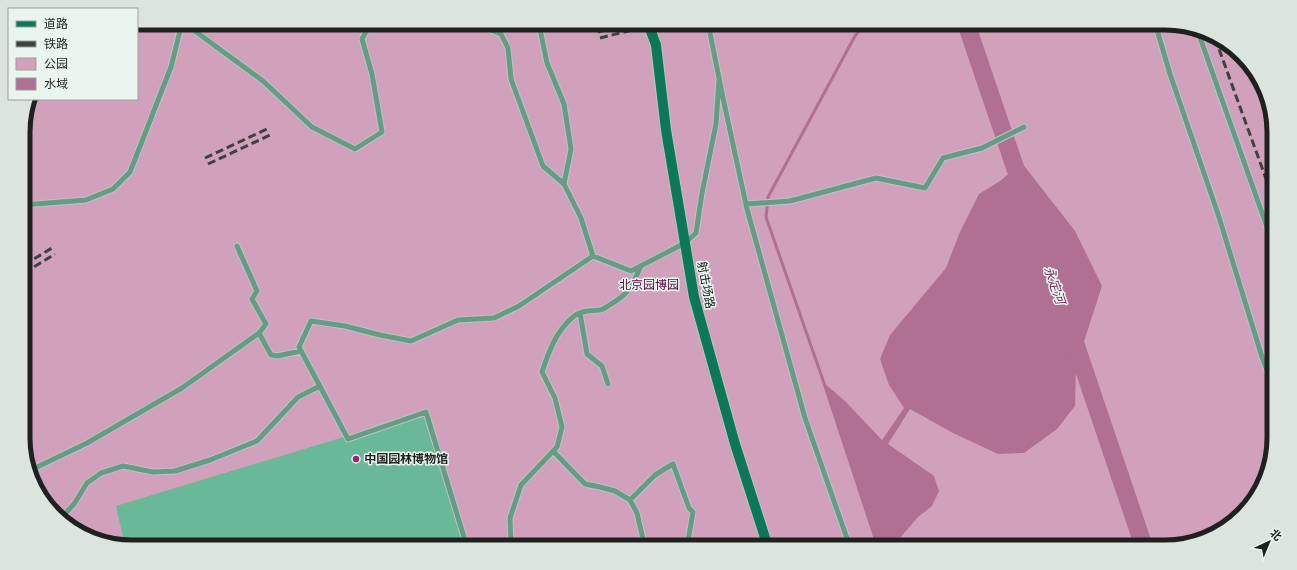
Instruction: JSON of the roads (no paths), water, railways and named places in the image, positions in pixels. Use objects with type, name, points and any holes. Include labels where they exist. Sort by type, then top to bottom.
[{"type":"street","name":"射击场路","points":[[651,30],[656,45],[666,130],[694,297],[735,444],[766,540]]},
{"type":"lane","points":[[30,204],[86,200],[113,189],[130,172],[171,67],[181,30]]},
{"type":"lane","points":[[193,30],[263,80],[312,127],[355,149],[382,132],[372,74],[362,39],[367,30]]},
{"type":"lane","points":[[492,30],[502,34],[508,48],[511,79],[543,166],[564,184],[581,218],[593,256]]},
{"type":"lane","points":[[540,30],[548,63],[564,104],[571,149],[564,184]]},
{"type":"lane","points":[[709,30],[746,204],[805,418],[848,540]]},
{"type":"lane","points":[[1157,30],[1170,74],[1218,214],[1267,370]]},
{"type":"lane","points":[[1200,36],[1267,227]]},
{"type":"lane","points":[[593,256],[631,271],[685,243],[696,233],[702,193],[716,124],[719,80]]},
{"type":"lane","points":[[746,204],[790,202],[876,178],[925,188],[943,158],[982,148],[1024,127]]},
{"type":"lane","points":[[35,468],[86,443],[182,388],[259,333],[266,324],[252,299],[257,291],[237,246]]},
{"type":"lane","points":[[465,540],[426,412],[348,439],[299,347],[310,321],[345,326],[411,341],[458,320],[494,318],[519,306],[593,256]]},
{"type":"lane","points":[[512,540],[510,518],[521,485],[557,447],[562,427],[555,398],[542,372],[549,350],[556,336],[574,316],[580,313],[602,309],[618,300],[629,290],[641,266]]},
{"type":"lane","points":[[580,313],[587,354],[602,366],[608,384]]},
{"type":"lane","points":[[259,333],[271,355],[277,356],[301,351]]},
{"type":"lane","points":[[65,514],[74,504],[87,483],[101,473],[124,466],[153,472],[175,471],[210,460],[257,441],[298,397],[320,386]]},
{"type":"lane","points":[[553,451],[585,484],[615,492],[630,500],[637,513],[643,539],[645,540]]},
{"type":"lane","points":[[630,500],[655,475],[674,464],[689,508],[693,512],[688,540]]},
{"type":"water","points":[[1022,163],[1075,231],[1102,286],[1076,366],[1075,406],[1057,429],[1024,453],[998,454],[953,433],[910,409],[888,444],[934,476],[939,491],[932,506],[918,517],[899,540],[876,540],[846,444],[824,383],[845,401],[882,440],[904,408],[889,385],[880,359],[890,335],[946,268],[960,232],[979,194],[1000,181]]},
{"type":"waterway","points":[[860,30],[768,197],[766,217],[824,383],[876,540]]},
{"type":"waterway","name":"永定河","points":[[968,30],[1023,191]]},
{"type":"waterway","name":"永定河","points":[[1072,334],[1142,540]]},
{"type":"railway","points":[[598,32],[606,30]]},
{"type":"railway","points":[[600,38],[632,30]]},
{"type":"railway","points":[[1218,45],[1267,181]]},
{"type":"railway","points":[[205,158],[267,129]]},
{"type":"railway","points":[[208,164],[270,135]]},
{"type":"railway","points":[[30,261],[52,248]]},
{"type":"railway","points":[[30,269],[55,254]]},
{"type":"place","name":"中国园林博物馆","points":[[356,459]]},
{"type":"park label","name":"北京园博园","points":[[649,285]]}]
